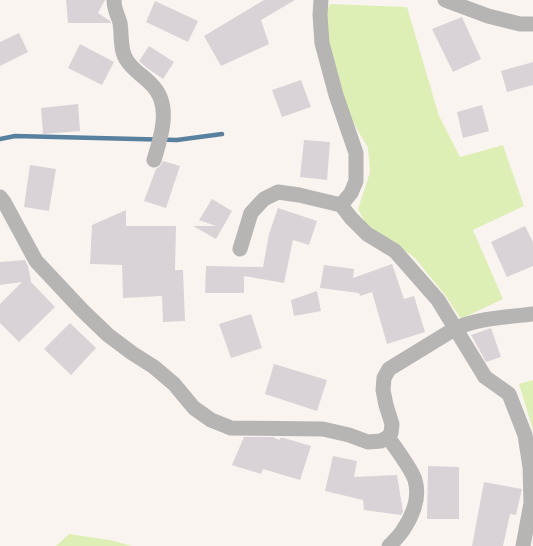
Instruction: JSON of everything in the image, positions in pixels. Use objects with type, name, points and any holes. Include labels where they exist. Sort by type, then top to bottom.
[{"type":"street","points":[[114,0],[114,9],[120,22],[126,60],[141,76],[152,84],[157,90],[162,103],[162,136],[154,160]]},
{"type":"street","points":[[321,0],[320,15],[322,43],[336,95],[356,153],[356,181],[351,193],[341,205]]},
{"type":"street","points":[[445,0],[488,16],[520,24],[533,24]]},
{"type":"street","points":[[240,250],[251,212],[264,199],[278,192],[299,195],[341,205],[351,218],[367,234],[395,250],[438,300],[485,377],[509,394],[525,435],[530,467],[531,503],[523,546]]},
{"type":"street","points":[[0,197],[36,261],[82,310],[108,335],[154,367],[174,384],[194,408],[211,420],[231,428],[323,429],[349,435],[368,442],[388,438],[391,432],[392,424],[382,390],[384,378],[389,369],[463,325],[494,318],[533,314]]},
{"type":"street","points":[[388,438],[414,479],[417,494],[414,508],[403,530],[389,546]]},
{"type":"green space","points":[[330,4],[407,7],[439,116],[460,157],[503,145],[524,206],[473,230],[503,299],[461,319],[445,295],[415,258],[397,245],[370,232],[358,209],[370,172],[368,148],[350,117],[317,35]]},
{"type":"green space","points":[[533,380],[533,430],[519,384]]},
{"type":"green space","points":[[69,534],[110,540],[132,546],[56,546]]},
{"type":"building","points":[[66,0],[105,0],[98,13],[111,23],[68,23]]},
{"type":"building","points":[[264,0],[295,0],[261,20],[269,44],[221,66],[204,36]]},
{"type":"building","points":[[155,1],[198,21],[188,42],[146,22]]},
{"type":"building","points":[[462,17],[481,59],[453,72],[432,29]]},
{"type":"building","points":[[19,33],[28,52],[0,66],[0,42]]},
{"type":"building","points":[[80,44],[114,62],[102,85],[68,68]]},
{"type":"building","points":[[149,46],[174,62],[163,79],[139,61]]},
{"type":"building","points":[[533,62],[533,85],[507,92],[501,71]]},
{"type":"building","points":[[301,80],[311,107],[282,117],[272,90]]},
{"type":"building","points":[[78,104],[80,131],[43,134],[41,108]]},
{"type":"building","points":[[482,105],[489,131],[463,138],[457,112]]},
{"type":"building","points":[[304,140],[330,142],[327,180],[300,177]]},
{"type":"building","points":[[163,161],[180,166],[166,208],[144,201],[156,169]]},
{"type":"building","points":[[30,165],[56,169],[49,211],[24,207]]},
{"type":"building","points":[[212,199],[232,211],[216,239],[193,226],[216,226],[199,220]]},
{"type":"building","points":[[278,208],[317,221],[309,245],[293,240],[284,283],[244,276],[244,293],[205,293],[206,266],[263,267],[269,234]]},
{"type":"building","points":[[126,210],[126,226],[176,226],[175,270],[183,270],[185,321],[163,322],[162,296],[123,298],[122,265],[90,264],[92,225]]},
{"type":"building","points":[[525,226],[533,242],[533,266],[507,277],[491,242]]},
{"type":"building","points":[[25,260],[28,266],[30,281],[55,307],[19,342],[0,323],[0,304],[22,282],[0,285],[0,262]]},
{"type":"building","points":[[392,264],[404,299],[414,296],[425,332],[387,344],[372,292],[360,296],[359,293],[320,288],[324,265],[354,269],[353,278]]},
{"type":"building","points":[[317,291],[321,311],[294,316],[291,300]]},
{"type":"building","points":[[251,314],[262,348],[231,358],[219,324]]},
{"type":"building","points":[[70,323],[96,348],[71,375],[44,349]]},
{"type":"building","points":[[491,328],[501,357],[486,362],[471,335]]},
{"type":"building","points":[[274,364],[327,380],[317,411],[265,394]]},
{"type":"building","points":[[244,437],[273,437],[279,440],[280,438],[284,438],[311,446],[300,480],[263,469],[261,474],[232,465]]},
{"type":"building","points":[[333,456],[357,461],[354,477],[397,475],[403,512],[401,515],[364,510],[363,500],[325,491]]},
{"type":"building","points":[[428,466],[459,467],[459,519],[427,519]]},
{"type":"building","points":[[484,482],[522,489],[516,515],[510,514],[503,546],[472,546]]},
{"type":"waterway","points":[[0,139],[15,136],[177,140],[222,134]]}]
